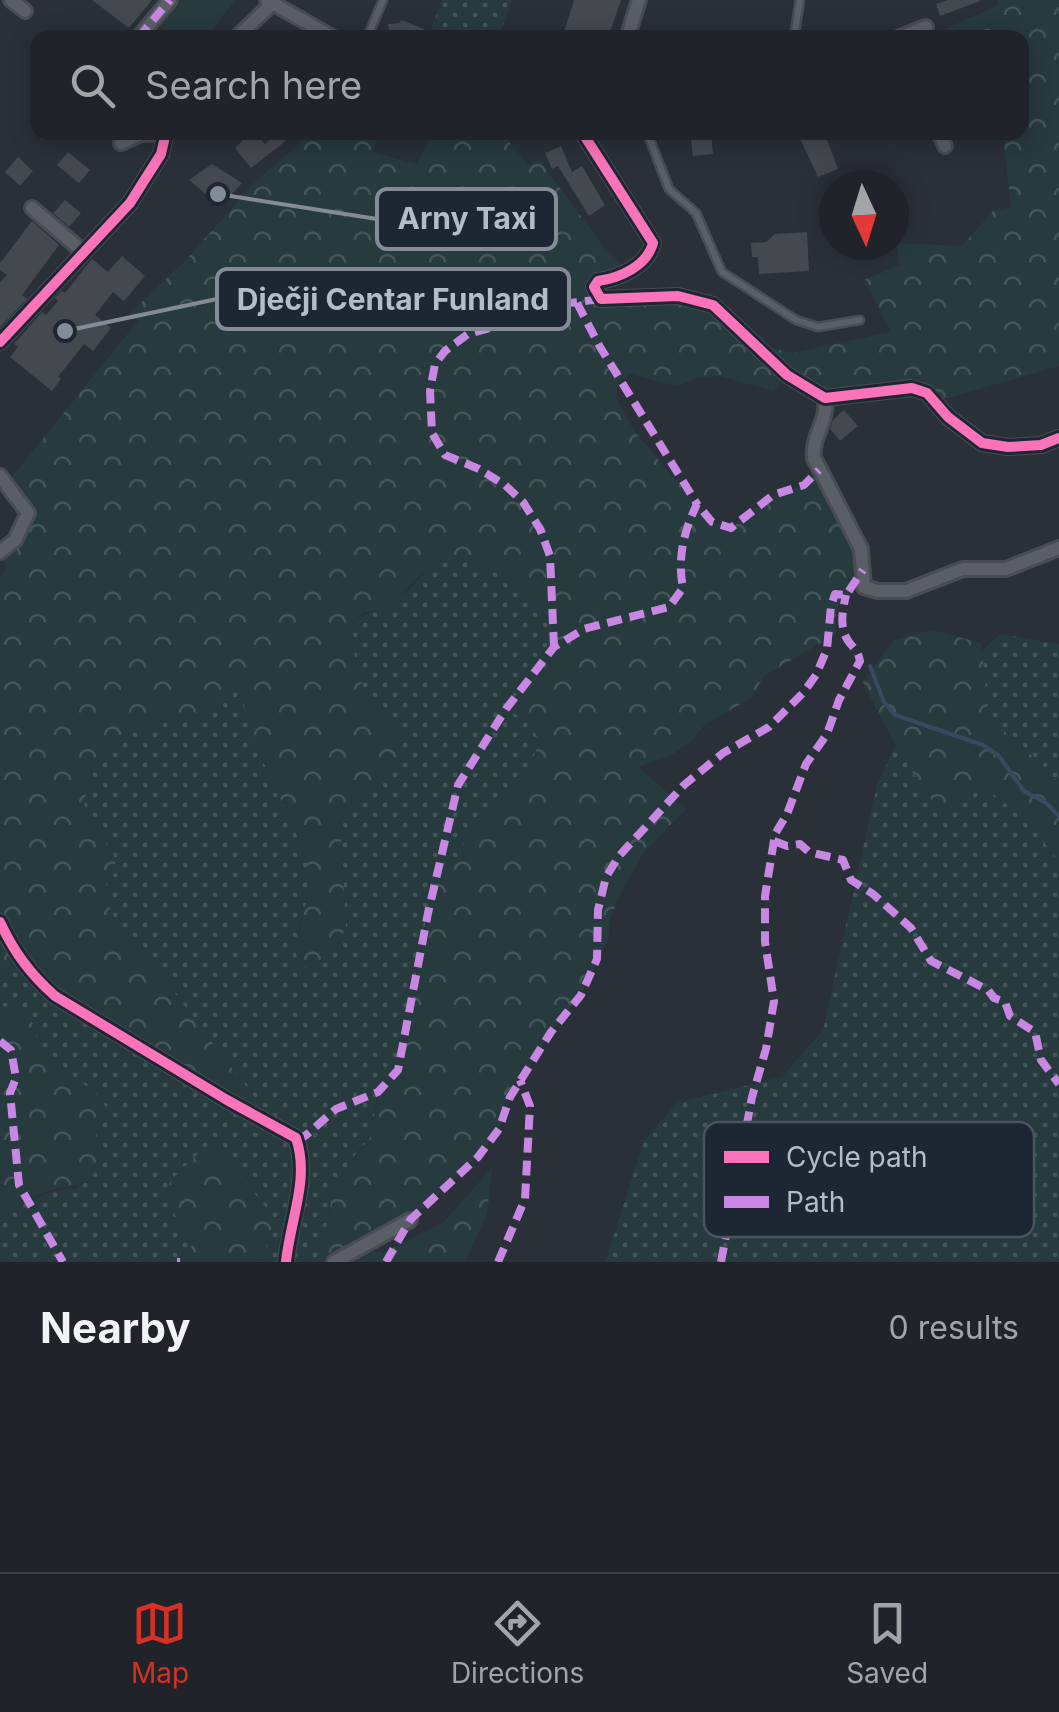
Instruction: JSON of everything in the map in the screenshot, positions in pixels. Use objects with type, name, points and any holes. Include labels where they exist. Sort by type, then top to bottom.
[{"type":"street","points":[[11,0],[25,11]]},
{"type":"street","points":[[145,30],[170,0]]},
{"type":"street","points":[[629,30],[638,0]]},
{"type":"street","points":[[244,30],[270,2],[320,30]]},
{"type":"street","points":[[920,30],[926,28]]},
{"type":"street","points":[[121,144],[129,140]]},
{"type":"street","points":[[0,342],[130,203],[160,154],[164,140]]},
{"type":"street","points":[[587,140],[652,243],[648,258],[629,271],[598,281],[594,287],[602,300],[678,296],[712,305],[787,375],[826,398],[912,388],[927,393],[948,417],[982,442],[1008,447],[1041,445],[1059,438]]},
{"type":"street","points":[[943,140],[945,146]]},
{"type":"street","points":[[32,208],[82,251]]},
{"type":"street","points":[[826,398],[827,407],[812,446],[814,458],[862,549],[864,587],[906,591],[963,569],[1006,570],[1059,548]]},
{"type":"street","points":[[0,476],[28,514],[14,540],[0,552]]},
{"type":"street","points":[[0,922],[19,958],[55,996],[296,1138],[302,1178],[286,1262]]},
{"type":"street","points":[[334,1262],[410,1220]]},
{"type":"lane","points":[[370,30],[383,0]]},
{"type":"lane","points":[[795,30],[800,0]]},
{"type":"lane","points":[[650,140],[669,189],[696,212],[722,272],[796,320],[818,327],[860,320]]},
{"type":"green space","points":[[180,0],[235,0],[212,30],[158,30]]},
{"type":"green space","points":[[442,0],[512,0],[501,30],[431,30]]},
{"type":"green space","points":[[998,0],[1059,0],[1059,366],[941,400],[927,393],[825,398],[787,375],[773,391],[720,376],[697,378],[677,386],[630,374],[619,382],[616,398],[634,431],[712,522],[732,528],[773,495],[804,485],[819,470],[855,534],[863,579],[840,603],[836,634],[764,676],[751,698],[704,725],[692,741],[673,754],[638,767],[686,809],[643,853],[620,895],[611,916],[608,939],[581,995],[551,1032],[510,1097],[499,1129],[478,1157],[410,1220],[358,1249],[383,1253],[444,1222],[492,1168],[487,1213],[465,1262],[315,1262],[328,1221],[333,1187],[370,1138],[379,1092],[398,1070],[438,866],[460,857],[467,833],[523,783],[540,741],[528,721],[506,709],[554,647],[550,626],[542,608],[516,582],[480,566],[441,558],[396,601],[380,610],[364,612],[352,623],[354,655],[362,685],[377,712],[399,735],[399,753],[340,820],[346,930],[315,966],[299,967],[295,949],[308,896],[307,857],[259,752],[238,686],[224,703],[199,717],[142,728],[94,759],[84,803],[86,821],[113,852],[117,871],[106,882],[108,904],[119,929],[160,974],[261,1106],[259,1118],[55,996],[19,959],[0,970],[0,577],[8,566],[0,559],[0,552],[28,514],[7,483],[138,321],[129,314],[185,261],[257,180],[304,140],[377,140],[372,152],[417,164],[429,140],[507,140],[530,166],[539,160],[603,246],[629,271],[606,280],[596,294],[698,299],[757,345],[792,353],[891,332],[864,280],[899,265],[899,260],[909,260],[909,244],[962,246],[993,211],[1011,207],[1004,140],[1029,140],[1029,30],[943,30],[998,5]]},
{"type":"green space","points":[[441,558],[499,573],[516,582],[542,608],[554,647],[506,708],[528,721],[540,741],[523,783],[467,833],[460,857],[451,864],[426,920],[398,1070],[378,1092],[370,1138],[355,1155],[330,1201],[315,1262],[254,1262],[264,1251],[277,1221],[218,1150],[183,1167],[168,1202],[193,1245],[184,1262],[0,1262],[0,1222],[35,1198],[76,1189],[100,1163],[93,1143],[97,1126],[56,1066],[32,1047],[18,1011],[0,1005],[0,970],[19,959],[259,1117],[261,1106],[160,974],[119,929],[108,904],[106,882],[113,852],[86,821],[84,803],[94,759],[142,728],[164,721],[184,722],[238,685],[259,752],[307,857],[308,896],[298,933],[346,929],[340,820],[399,753],[399,735],[377,712],[362,685],[354,655],[352,623],[394,602]]},
{"type":"green space","points":[[932,630],[981,643],[989,718],[1059,784],[1059,862],[1025,818],[982,786],[946,819],[891,737],[863,682],[894,640]]},
{"type":"green space","points":[[1000,634],[1059,644],[1059,1262],[605,1262],[644,1141],[677,1103],[782,1077],[823,1030],[877,785],[908,720]]},
{"type":"green space","points":[[0,1005],[18,1011],[39,1028],[33,1048],[95,1092],[109,1111],[96,1136],[100,1163],[89,1180],[41,1194],[0,1222]]},
{"type":"green space","points":[[206,1146],[218,1149],[277,1221],[264,1251],[254,1262],[184,1262],[192,1245],[168,1202],[170,1181]]},
{"type":"building","points":[[92,0],[152,0],[129,28]]},
{"type":"building","points":[[574,0],[621,0],[611,30],[565,30]]},
{"type":"building","points":[[948,0],[980,1],[940,16],[936,4]]},
{"type":"building","points":[[401,20],[424,29],[389,30],[388,24]]},
{"type":"building","points":[[243,140],[262,140],[265,144],[270,140],[287,140],[251,168],[235,148]]},
{"type":"building","points":[[691,140],[712,140],[713,154],[693,156]]},
{"type":"building","points":[[801,140],[827,140],[838,169],[819,170],[819,177]]},
{"type":"building","points":[[561,146],[572,172],[582,166],[605,205],[589,216],[558,166],[552,169],[545,153]]},
{"type":"building","points":[[68,152],[90,170],[79,183],[57,165]]},
{"type":"building","points":[[18,157],[33,171],[20,186],[5,172]]},
{"type":"building","points":[[212,164],[242,183],[220,206],[189,180]]},
{"type":"building","points":[[65,200],[81,213],[69,227],[53,213]]},
{"type":"building","points":[[32,221],[59,245],[22,295],[27,299],[0,327],[0,282],[7,275],[0,270],[0,263]]},
{"type":"building","points":[[807,232],[809,271],[759,274],[758,257],[752,257],[751,243],[766,242],[775,234]]},
{"type":"building","points":[[122,256],[145,276],[124,301],[113,292],[95,315],[111,328],[93,351],[84,344],[52,391],[10,357],[18,347],[14,344],[42,312],[46,315],[58,301],[55,298],[62,291],[65,293],[92,259],[108,272]]},
{"type":"building","points":[[844,410],[858,426],[840,441],[830,429]]},
{"type":"waterway","points":[[870,666],[884,702],[895,715],[983,745],[998,755],[1024,791],[1046,803],[1059,816]]},
{"type":"marked path","points":[[145,30],[170,0]]},
{"type":"marked path","points":[[554,647],[550,556],[540,529],[523,502],[505,485],[445,455],[432,433],[430,391],[435,364],[468,334],[555,305],[601,299]]},
{"type":"marked path","points":[[577,303],[697,504]]},
{"type":"marked path","points":[[296,1138],[305,1136],[336,1109],[378,1092],[398,1070],[458,785],[506,709],[554,647],[584,629],[669,607],[683,588],[683,545],[697,504],[712,522],[731,528],[773,495],[804,485],[819,470]]},
{"type":"marked path","points":[[386,1262],[410,1220],[478,1157],[499,1129],[510,1097],[551,1032],[581,995],[597,959],[598,910],[606,877],[619,856],[684,785],[723,753],[769,727],[803,693],[827,649],[835,594],[846,595],[863,570]]},
{"type":"marked path","points":[[747,1122],[774,1001],[765,942],[765,896],[775,834],[806,764],[827,734],[839,700],[860,661],[843,628],[846,595]]},
{"type":"marked path","points":[[774,841],[787,846],[800,844],[809,852],[843,860],[851,880],[911,928],[931,961],[988,990],[994,998],[1005,1002],[1010,1016],[1035,1032],[1041,1060],[1059,1084]]},
{"type":"marked path","points":[[0,1041],[11,1050],[16,1078],[10,1093],[19,1185],[63,1262]]},
{"type":"marked path","points":[[498,1262],[525,1199],[530,1106],[520,1080]]},
{"type":"marked path","points":[[721,1262],[726,1237]]},
{"type":"cycle path","points":[[0,342],[130,203],[161,154],[164,140]]},
{"type":"cycle path","points":[[587,140],[653,243],[632,270],[598,281],[594,287],[601,299],[678,296],[713,305],[787,375],[825,398],[912,388],[927,393],[948,417],[982,443],[1008,447],[1041,445],[1059,438]]},
{"type":"cycle path","points":[[0,922],[23,962],[55,996],[296,1138],[300,1184],[286,1262]]},
{"type":"place","name":"Arny Taxi","points":[[218,194]]},
{"type":"place","name":"Dječji Centar Funland","points":[[65,331]]}]
